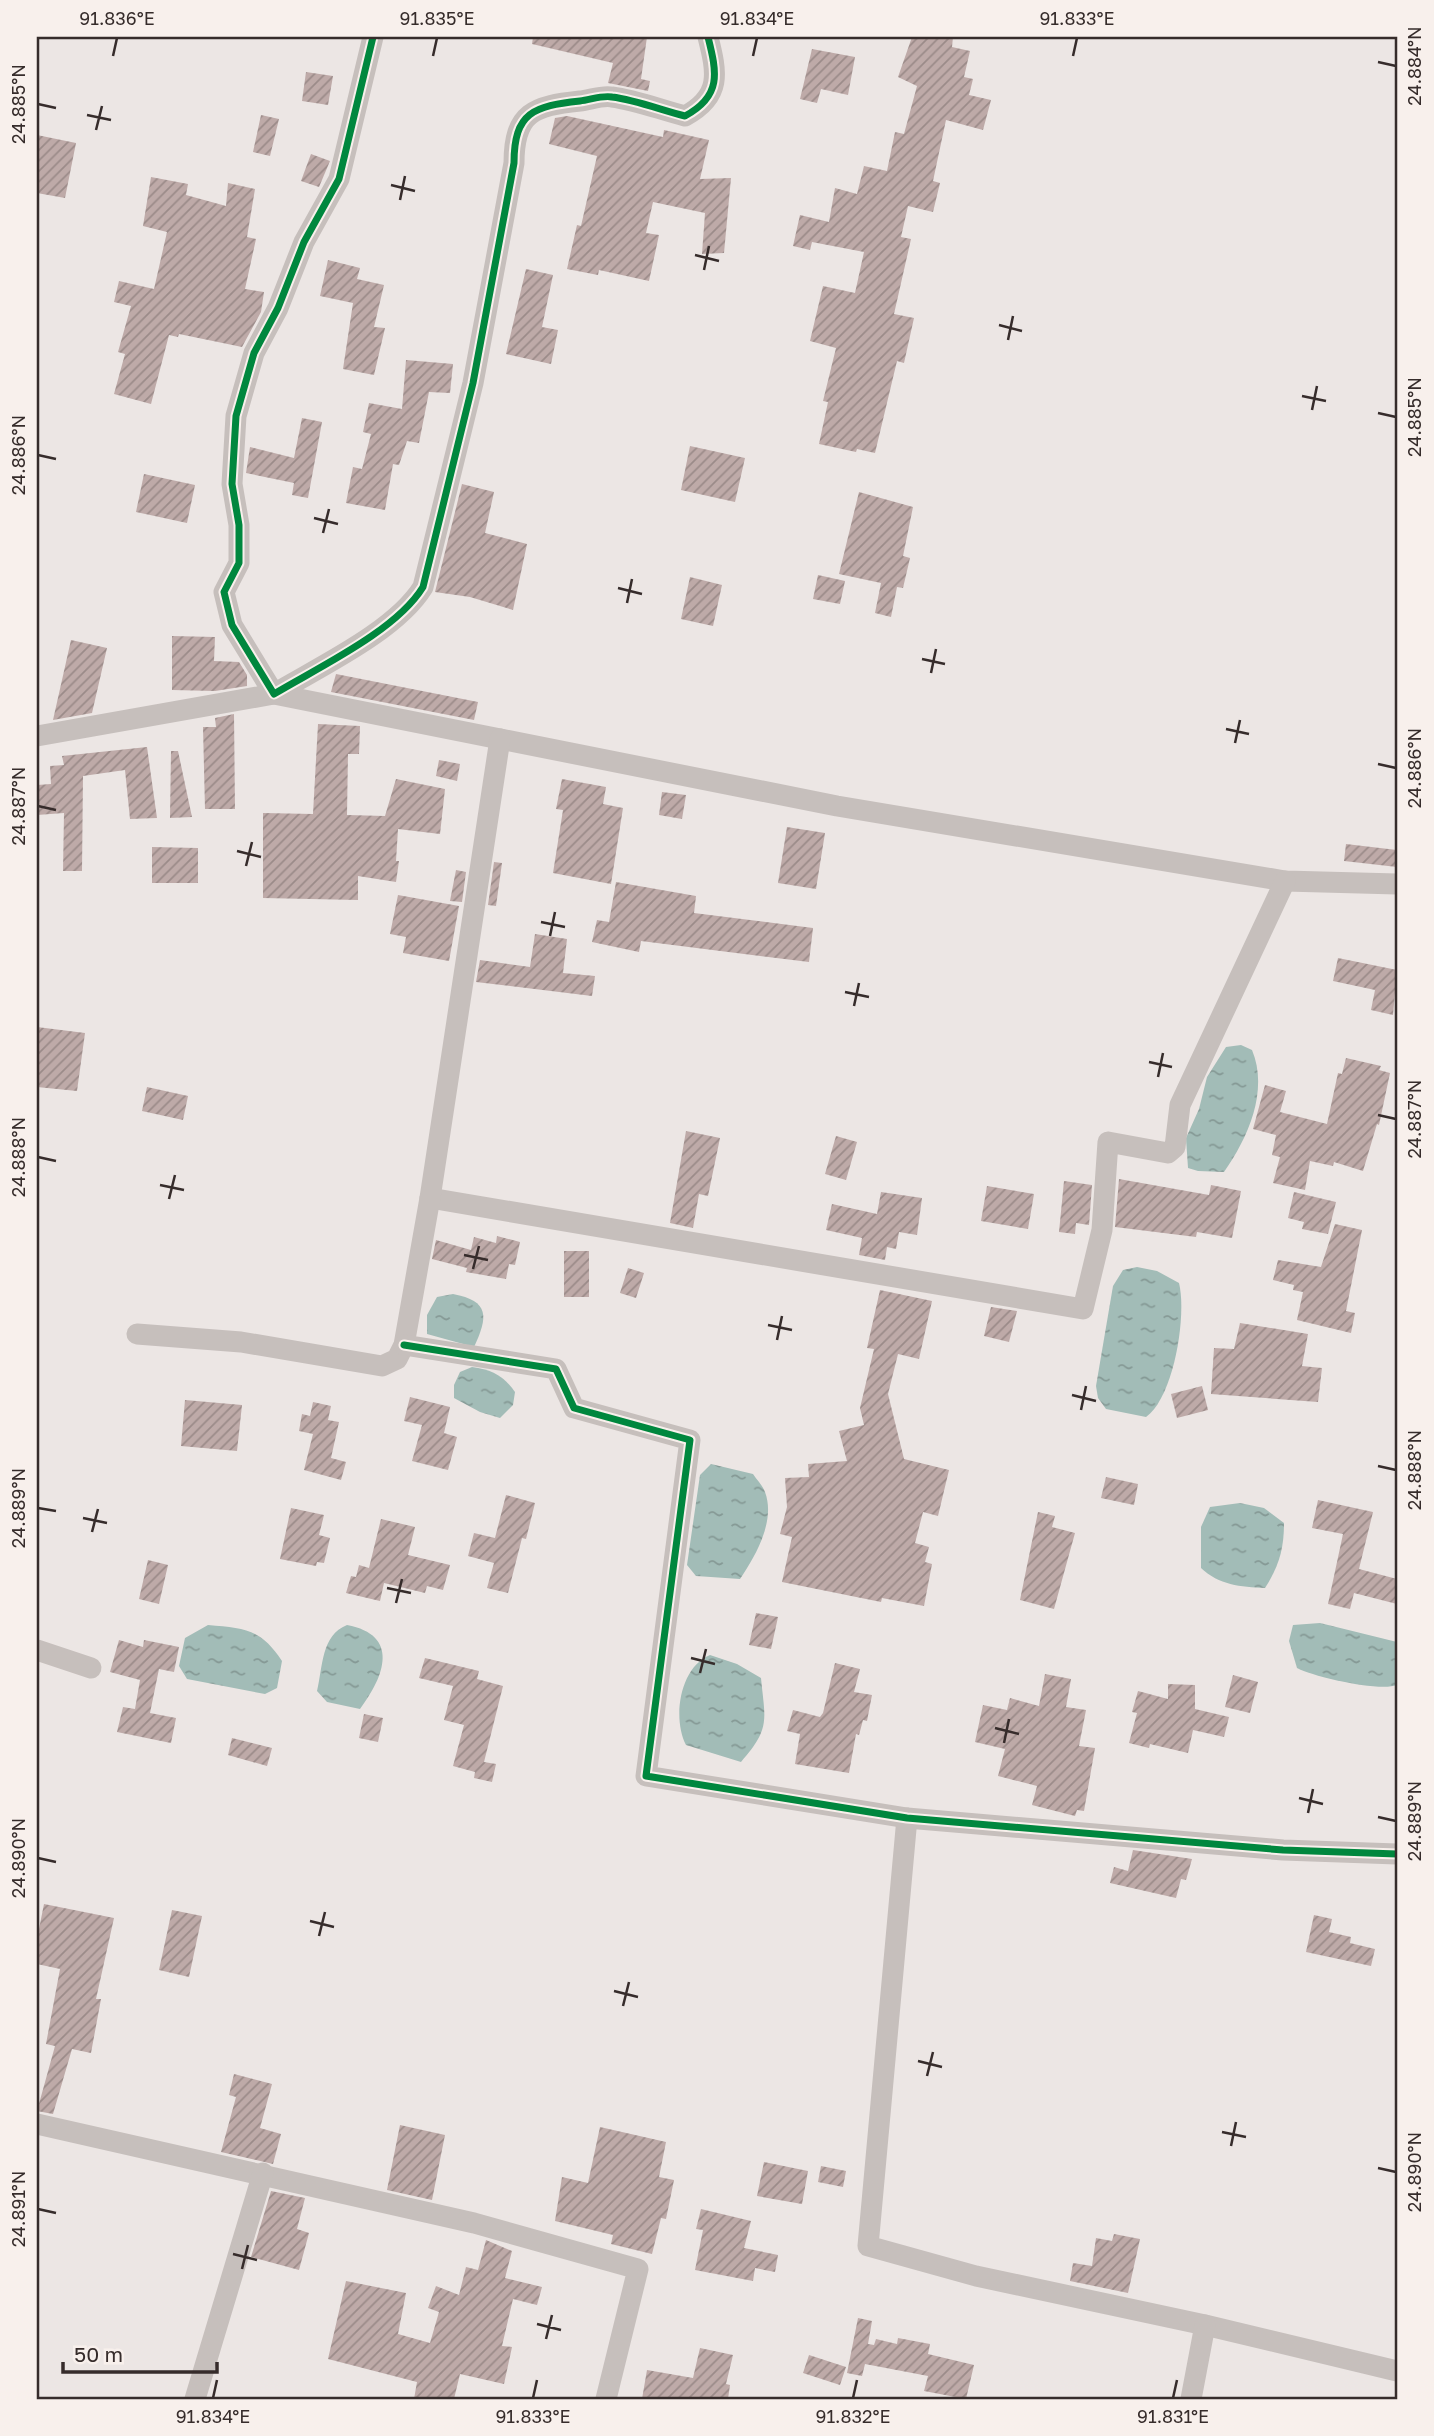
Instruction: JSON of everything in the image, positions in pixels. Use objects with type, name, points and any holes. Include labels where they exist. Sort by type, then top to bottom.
[{"type":"street","points":[[274,694],[232,625],[224,592],[239,563],[239,525],[232,484],[236,416],[254,353],[278,308],[304,242],[339,179],[373,37]]},
{"type":"street","points":[[274,694],[385,626],[412,605],[422,587],[473,383],[514,163],[514,143],[521,121],[538,109],[557,102],[607,97],[685,116],[702,106],[713,86],[715,61],[708,37]]},
{"type":"street","points":[[37,736],[274,694],[837,806],[1285,881],[1397,884]]},
{"type":"street","points":[[137,1334],[240,1342],[382,1366],[397,1359],[404,1345],[430,1198],[500,739]]},
{"type":"street","points":[[430,1198],[1083,1308],[1102,1230],[1108,1142],[1168,1153],[1175,1147],[1180,1105],[1285,881]]},
{"type":"street","points":[[404,1345],[556,1369],[574,1408],[690,1440],[646,1776],[907,1818],[1283,1850],[1397,1854]]},
{"type":"street","points":[[37,1650],[91,1668]]},
{"type":"street","points":[[907,1818],[868,2246],[976,2276],[1205,2325],[1397,2371]]},
{"type":"street","points":[[37,2124],[263,2173],[474,2223],[638,2269],[606,2399]]},
{"type":"street","points":[[195,2399],[263,2173]]},
{"type":"street","points":[[1191,2399],[1205,2325]]},
{"type":"water","points":[[1241,1045],[1252,1050],[1257,1066],[1257,1098],[1248,1129],[1224,1172],[1188,1168],[1186,1138],[1199,1109],[1207,1077],[1226,1047]]},
{"type":"water","points":[[1137,1267],[1157,1271],[1179,1283],[1181,1297],[1179,1334],[1171,1374],[1156,1407],[1146,1417],[1106,1409],[1098,1398],[1096,1386],[1113,1286],[1123,1270]]},
{"type":"water","points":[[453,1294],[474,1301],[483,1312],[482,1327],[474,1347],[427,1334],[427,1315],[437,1297]]},
{"type":"water","points":[[472,1367],[496,1374],[515,1392],[513,1405],[500,1418],[480,1412],[454,1398],[454,1385],[460,1372]]},
{"type":"water","points":[[711,1464],[753,1474],[765,1492],[768,1503],[762,1538],[740,1579],[696,1576],[687,1565],[700,1475]]},
{"type":"water","points":[[1240,1503],[1264,1508],[1284,1523],[1280,1557],[1265,1588],[1230,1584],[1201,1568],[1201,1527],[1210,1507]]},
{"type":"water","points":[[1320,1623],[1397,1642],[1397,1685],[1377,1687],[1347,1682],[1297,1668],[1289,1641],[1293,1625]]},
{"type":"water","points":[[208,1625],[242,1629],[267,1642],[282,1661],[277,1688],[265,1694],[187,1679],[179,1666],[185,1638]]},
{"type":"water","points":[[347,1625],[364,1630],[375,1638],[381,1647],[383,1658],[376,1683],[360,1709],[327,1702],[317,1691],[328,1644],[338,1630]]},
{"type":"water","points":[[710,1655],[737,1664],[761,1678],[764,1704],[762,1732],[741,1762],[686,1745],[682,1734],[680,1708],[686,1682],[700,1661]]},
{"type":"building","points":[[533,37],[647,37],[641,79],[650,81],[648,91],[608,83],[613,63],[532,44]]},
{"type":"building","points":[[912,37],[953,37],[952,47],[970,51],[964,77],[973,79],[969,95],[991,100],[983,130],[946,120],[933,181],[940,183],[933,212],[908,206],[901,237],[911,239],[894,314],[914,318],[904,363],[897,361],[875,453],[857,449],[856,452],[819,444],[828,402],[823,401],[836,348],[810,341],[823,286],[855,293],[864,252],[812,242],[810,250],[793,246],[800,215],[829,222],[835,188],[857,194],[864,166],[887,171],[895,132],[904,134],[917,86],[898,77]]},
{"type":"building","points":[[812,49],[855,57],[848,95],[821,89],[817,103],[800,99]]},
{"type":"building","points":[[306,72],[333,76],[328,105],[302,101]]},
{"type":"building","points":[[261,115],[279,119],[270,156],[253,152]]},
{"type":"building","points":[[567,116],[663,137],[664,130],[709,140],[700,179],[731,178],[724,253],[702,254],[705,213],[653,202],[646,233],[659,235],[649,281],[599,270],[598,275],[567,269],[577,225],[581,226],[597,156],[549,144],[555,118]]},
{"type":"building","points":[[37,135],[76,143],[65,198],[37,193]]},
{"type":"building","points":[[311,154],[330,161],[319,187],[301,181]]},
{"type":"building","points":[[151,177],[188,184],[186,195],[226,206],[228,183],[255,189],[247,237],[256,239],[245,289],[264,292],[261,312],[242,347],[179,334],[178,337],[169,335],[151,404],[114,394],[125,354],[118,352],[131,306],[114,302],[119,281],[154,289],[167,232],[143,226]]},
{"type":"building","points":[[328,260],[360,268],[357,279],[384,285],[374,327],[385,328],[374,375],[343,369],[353,303],[320,296]]},
{"type":"building","points":[[526,269],[553,275],[542,327],[558,330],[551,364],[506,354]]},
{"type":"building","points":[[406,360],[453,364],[450,393],[429,392],[419,443],[407,441],[399,465],[393,464],[385,510],[346,503],[353,467],[362,469],[371,434],[363,432],[369,403],[402,409]]},
{"type":"building","points":[[302,418],[322,422],[308,498],[292,495],[294,483],[246,473],[250,447],[294,458]]},
{"type":"building","points":[[690,446],[745,458],[735,502],[681,490]]},
{"type":"building","points":[[144,474],[195,485],[187,523],[136,512]]},
{"type":"building","points":[[462,484],[494,492],[485,533],[527,544],[513,610],[470,597],[435,592]]},
{"type":"building","points":[[859,492],[913,507],[903,556],[910,558],[903,588],[897,587],[891,617],[875,613],[881,583],[839,574]]},
{"type":"building","points":[[818,575],[845,581],[840,604],[813,599]]},
{"type":"building","points":[[690,577],[722,585],[713,626],[681,619]]},
{"type":"building","points":[[172,636],[215,637],[214,661],[239,662],[247,675],[247,686],[215,691],[172,690]]},
{"type":"building","points":[[71,640],[107,648],[92,713],[53,720]]},
{"type":"building","points":[[336,674],[478,702],[474,720],[331,692]]},
{"type":"building","points":[[234,714],[235,809],[205,809],[203,727],[216,727],[215,718]]},
{"type":"building","points":[[318,724],[360,726],[359,754],[348,754],[347,815],[385,816],[396,779],[445,789],[440,834],[398,829],[396,861],[399,861],[396,882],[358,876],[358,900],[263,898],[263,813],[313,814]]},
{"type":"building","points":[[147,747],[157,818],[130,819],[125,770],[83,776],[82,871],[63,871],[64,813],[37,815],[37,785],[51,784],[50,766],[64,765],[62,756]]},
{"type":"building","points":[[171,751],[178,751],[192,817],[170,818]]},
{"type":"building","points":[[439,760],[460,764],[457,781],[436,776]]},
{"type":"building","points":[[562,779],[606,787],[603,804],[623,808],[611,884],[553,873],[563,810],[556,809]]},
{"type":"building","points":[[662,792],[686,795],[682,819],[659,815]]},
{"type":"building","points":[[787,827],[825,833],[816,889],[778,883]]},
{"type":"building","points":[[1346,844],[1397,850],[1397,867],[1344,861]]},
{"type":"building","points":[[152,847],[198,848],[198,883],[152,883]]},
{"type":"building","points":[[494,862],[502,863],[496,906],[488,905]]},
{"type":"building","points":[[456,870],[466,872],[462,902],[450,901]]},
{"type":"building","points":[[616,882],[696,896],[694,913],[813,928],[809,962],[641,941],[639,952],[592,942],[597,920],[609,922]]},
{"type":"building","points":[[398,895],[459,906],[449,961],[403,953],[406,937],[390,934]]},
{"type":"building","points":[[535,934],[567,939],[563,973],[595,976],[592,996],[476,982],[480,960],[530,967]]},
{"type":"building","points":[[1338,958],[1397,970],[1393,1015],[1371,1010],[1375,990],[1333,981]]},
{"type":"building","points":[[37,1027],[85,1033],[77,1091],[37,1087]]},
{"type":"building","points":[[1346,1058],[1381,1066],[1379,1070],[1390,1073],[1379,1125],[1377,1124],[1363,1171],[1334,1162],[1333,1166],[1310,1161],[1305,1190],[1273,1183],[1280,1157],[1272,1155],[1276,1135],[1253,1129],[1265,1085],[1286,1091],[1280,1112],[1327,1124],[1338,1073],[1342,1074]]},
{"type":"building","points":[[147,1087],[188,1096],[183,1120],[142,1111]]},
{"type":"building","points":[[686,1131],[720,1138],[708,1196],[699,1194],[693,1228],[670,1223]]},
{"type":"building","points":[[836,1136],[857,1142],[846,1180],[825,1174]]},
{"type":"building","points":[[1119,1179],[1209,1195],[1211,1185],[1241,1191],[1232,1238],[1197,1232],[1196,1237],[1115,1227]]},
{"type":"building","points":[[1064,1181],[1092,1185],[1089,1225],[1076,1223],[1075,1234],[1059,1232]]},
{"type":"building","points":[[987,1186],[1034,1194],[1028,1229],[981,1221]]},
{"type":"building","points":[[881,1192],[922,1198],[917,1235],[899,1232],[896,1249],[887,1247],[885,1260],[859,1255],[862,1238],[826,1230],[832,1204],[877,1214]]},
{"type":"building","points":[[1294,1192],[1336,1202],[1328,1234],[1302,1229],[1304,1222],[1288,1218]]},
{"type":"building","points":[[1335,1224],[1362,1230],[1346,1311],[1355,1313],[1351,1333],[1297,1320],[1303,1292],[1293,1290],[1294,1285],[1273,1280],[1278,1260],[1321,1267]]},
{"type":"building","points":[[497,1236],[520,1242],[515,1265],[509,1264],[506,1279],[466,1272],[467,1268],[432,1259],[436,1240],[471,1250],[474,1237],[496,1243]]},
{"type":"building","points":[[564,1251],[589,1251],[589,1297],[564,1297]]},
{"type":"building","points":[[628,1268],[644,1273],[636,1298],[620,1293]]},
{"type":"building","points":[[880,1290],[932,1301],[919,1359],[898,1354],[888,1394],[904,1459],[949,1470],[938,1516],[923,1512],[915,1543],[929,1547],[925,1562],[932,1564],[924,1606],[882,1598],[881,1602],[782,1582],[792,1537],[780,1534],[787,1507],[785,1478],[809,1477],[808,1464],[847,1461],[839,1431],[864,1425],[860,1408],[874,1349],[867,1348]]},
{"type":"building","points":[[991,1307],[1017,1311],[1009,1342],[984,1336]]},
{"type":"building","points":[[1240,1323],[1308,1334],[1302,1366],[1322,1368],[1318,1402],[1211,1394],[1214,1348],[1234,1349]]},
{"type":"building","points":[[1202,1386],[1208,1410],[1177,1418],[1171,1394]]},
{"type":"building","points":[[410,1397],[450,1407],[444,1433],[457,1437],[448,1470],[412,1461],[422,1425],[404,1421]]},
{"type":"building","points":[[185,1400],[242,1405],[237,1451],[181,1446]]},
{"type":"building","points":[[313,1402],[331,1406],[328,1420],[339,1422],[331,1458],[346,1462],[341,1480],[304,1470],[313,1434],[299,1431],[302,1414],[310,1416]]},
{"type":"building","points":[[1106,1477],[1138,1484],[1134,1505],[1101,1498]]},
{"type":"building","points":[[506,1495],[535,1503],[526,1539],[522,1538],[508,1593],[487,1588],[494,1563],[468,1556],[474,1533],[495,1538]]},
{"type":"building","points":[[1318,1500],[1373,1512],[1359,1569],[1397,1579],[1397,1604],[1354,1593],[1350,1609],[1328,1604],[1343,1534],[1312,1528]]},
{"type":"building","points":[[291,1508],[324,1515],[319,1535],[330,1538],[324,1563],[317,1562],[316,1566],[280,1559]]},
{"type":"building","points":[[1038,1512],[1055,1516],[1052,1527],[1075,1533],[1054,1609],[1020,1600]]},
{"type":"building","points":[[381,1519],[415,1527],[408,1555],[450,1565],[443,1590],[427,1586],[425,1593],[384,1583],[380,1601],[346,1593],[351,1576],[356,1577],[359,1565],[369,1568]]},
{"type":"building","points":[[148,1560],[168,1565],[159,1604],[139,1599]]},
{"type":"building","points":[[756,1613],[778,1617],[771,1649],[749,1645]]},
{"type":"building","points":[[119,1640],[143,1647],[144,1640],[179,1647],[174,1672],[159,1669],[150,1713],[176,1718],[171,1743],[117,1732],[123,1707],[135,1709],[140,1680],[110,1672]]},
{"type":"building","points":[[425,1658],[479,1671],[477,1679],[503,1686],[484,1762],[496,1764],[492,1782],[474,1778],[475,1772],[453,1766],[464,1725],[444,1720],[453,1686],[419,1678]]},
{"type":"building","points":[[835,1663],[860,1669],[854,1692],[872,1695],[867,1721],[863,1720],[859,1735],[856,1734],[849,1773],[795,1764],[800,1734],[787,1731],[793,1710],[820,1717],[823,1713]]},
{"type":"building","points":[[1045,1674],[1071,1679],[1066,1707],[1086,1710],[1079,1746],[1095,1748],[1084,1811],[1077,1810],[1075,1816],[1032,1805],[1037,1786],[998,1776],[1005,1749],[975,1742],[983,1705],[1007,1710],[1010,1698],[1039,1706]]},
{"type":"building","points":[[1233,1675],[1258,1682],[1250,1713],[1225,1707]]},
{"type":"building","points":[[1168,1684],[1195,1685],[1195,1709],[1229,1717],[1224,1737],[1193,1730],[1188,1753],[1150,1744],[1149,1748],[1129,1743],[1137,1713],[1132,1712],[1138,1691],[1168,1699]]},
{"type":"building","points":[[364,1714],[383,1718],[378,1742],[359,1738]]},
{"type":"building","points":[[232,1738],[272,1748],[267,1766],[228,1755]]},
{"type":"building","points":[[1133,1850],[1192,1859],[1186,1880],[1181,1879],[1176,1898],[1110,1883],[1114,1867],[1128,1871]]},
{"type":"building","points":[[44,1904],[114,1918],[96,1999],[101,1999],[91,2053],[72,2049],[53,2114],[37,2111],[55,2046],[46,2044],[60,1969],[37,1964],[37,1939]]},
{"type":"building","points":[[172,1910],[202,1916],[189,1977],[159,1970]]},
{"type":"building","points":[[1314,1915],[1332,1919],[1329,1932],[1351,1937],[1350,1943],[1375,1949],[1371,1966],[1306,1952]]},
{"type":"building","points":[[234,2074],[272,2084],[260,2128],[281,2134],[273,2164],[221,2152],[236,2097],[229,2095]]},
{"type":"building","points":[[400,2125],[445,2135],[432,2200],[387,2190]]},
{"type":"building","points":[[600,2127],[666,2142],[659,2177],[674,2180],[666,2219],[661,2218],[652,2254],[611,2244],[613,2235],[555,2221],[562,2177],[588,2183]]},
{"type":"building","points":[[764,2162],[808,2171],[802,2204],[757,2196]]},
{"type":"building","points":[[821,2166],[846,2171],[843,2187],[818,2182]]},
{"type":"building","points":[[271,2191],[305,2198],[297,2229],[309,2233],[299,2270],[251,2257]]},
{"type":"building","points":[[701,2209],[751,2221],[744,2248],[778,2255],[775,2272],[755,2268],[753,2281],[695,2270],[703,2230],[696,2229]]},
{"type":"building","points":[[1114,2234],[1140,2239],[1128,2293],[1070,2281],[1073,2263],[1092,2266],[1096,2238],[1112,2241]]},
{"type":"building","points":[[486,2240],[512,2251],[505,2278],[542,2287],[537,2305],[513,2299],[502,2346],[512,2347],[504,2384],[460,2374],[454,2399],[414,2399],[417,2382],[328,2359],[346,2281],[406,2293],[398,2334],[430,2343],[439,2312],[428,2308],[436,2286],[459,2295],[466,2267],[478,2270]]},
{"type":"building","points":[[858,2318],[872,2321],[868,2344],[874,2345],[876,2339],[897,2344],[898,2338],[930,2344],[928,2354],[974,2365],[966,2399],[924,2391],[928,2376],[865,2364],[862,2376],[847,2373]]},
{"type":"building","points":[[700,2348],[733,2355],[726,2384],[730,2385],[728,2399],[642,2399],[647,2370],[693,2378]]},
{"type":"building","points":[[809,2355],[846,2367],[840,2385],[803,2373]]},
{"type":"cycle path","points":[[373,37],[339,179],[304,242],[278,308],[254,353],[236,416],[232,484],[239,525],[239,563],[224,592],[232,625],[274,694],[376,633],[411,603],[423,587],[473,383],[515,146],[523,122],[539,109],[604,97],[630,100],[685,116],[705,100],[714,82],[708,37]]},
{"type":"cycle path","points":[[404,1345],[556,1369],[574,1408],[690,1440],[646,1776],[907,1818],[1283,1850],[1397,1854]]}]
